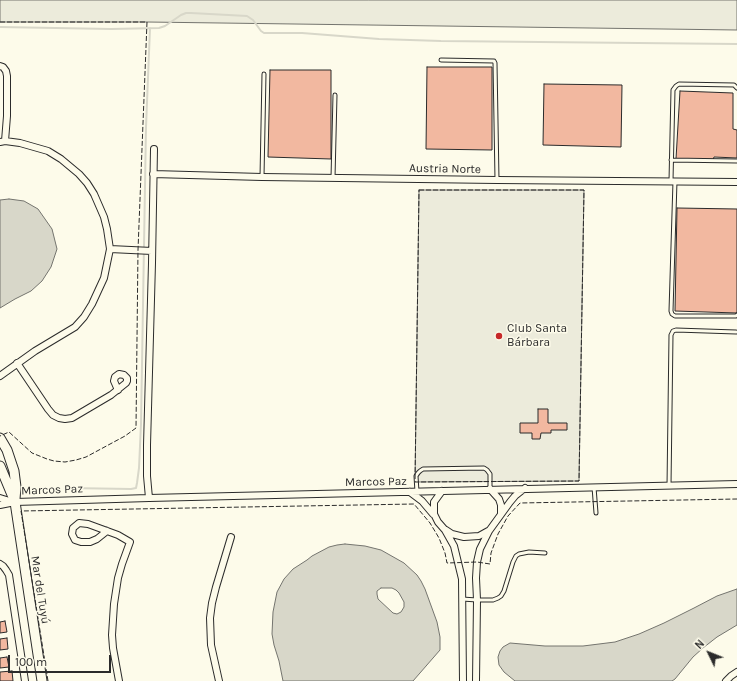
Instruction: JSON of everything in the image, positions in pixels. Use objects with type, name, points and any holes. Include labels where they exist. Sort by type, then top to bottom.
[{"type":"street","points":[[0,66],[6,71],[7,76],[6,116],[2,141],[20,143],[48,152],[61,159],[79,174],[94,194],[102,212],[107,228],[110,249],[104,278],[84,317],[75,326],[17,363],[0,376]]},
{"type":"street","points":[[149,498],[147,445],[150,251],[154,149]]},
{"type":"street","name":"Austria Norte","points":[[153,174],[333,178],[737,182]]},
{"type":"street","points":[[110,249],[150,251]]},
{"type":"street","points":[[17,363],[48,409],[53,415],[60,418],[72,418],[118,390]]},
{"type":"street","points":[[0,438],[8,450],[14,471],[16,488],[15,502]]},
{"type":"street","points":[[0,466],[15,502]]},
{"type":"street","name":"Marcos Paz","points":[[15,502],[524,488],[737,484]]},
{"type":"street","points":[[476,681],[476,578],[480,549],[489,531],[501,514],[510,502],[524,488]]},
{"type":"street","points":[[490,489],[499,499],[501,514]]},
{"type":"street","points":[[434,514],[434,502],[442,491]]},
{"type":"street","points":[[410,492],[422,501],[434,514],[454,546],[462,579],[463,681]]},
{"type":"street","points":[[0,498],[15,502]]},
{"type":"street","points":[[0,505],[15,502]]},
{"type":"street","name":"Mar del Tuyú","points":[[15,502],[42,681]]},
{"type":"street","points":[[107,531],[97,539],[90,542],[75,540],[72,534],[73,528],[79,523],[88,524],[118,535],[130,542],[118,578],[114,604],[112,648],[119,681]]},
{"type":"street","points":[[445,530],[452,534],[464,537],[479,536],[489,531]]},
{"type":"street","points":[[219,681],[211,645],[210,618],[216,587],[231,537]]},
{"type":"street","points":[[0,564],[9,576],[25,681]]},
{"type":"street","points":[[726,681],[737,672]]},
{"type":"lane","points":[[441,60],[494,61],[495,63],[497,180]]},
{"type":"lane","points":[[262,177],[264,74]]},
{"type":"lane","points":[[737,88],[734,85],[679,84],[676,86],[673,90],[671,160],[673,181],[672,314],[675,316],[737,315]]},
{"type":"lane","points":[[333,178],[335,95]]},
{"type":"lane","points":[[671,160],[737,161]]},
{"type":"lane","points":[[669,486],[671,335],[673,331],[676,330],[736,332]]},
{"type":"lane","points":[[418,492],[416,476],[424,469],[484,468],[490,474],[490,489]]},
{"type":"lane","points":[[594,487],[596,513]]},
{"type":"lane","points":[[462,599],[493,600],[501,596],[506,588],[516,556],[529,552],[545,553]]},
{"type":"shaded area","points":[[0,0],[737,0],[737,30],[147,22],[0,22]]},
{"type":"shaded area","name":"Club Santa Bárbara","points":[[419,190],[584,190],[579,481],[415,482]]},
{"type":"shaded area","points":[[9,199],[24,201],[38,209],[52,229],[57,249],[51,267],[42,281],[31,291],[0,308],[0,200]]},
{"type":"shaded area","points":[[345,544],[365,546],[381,550],[404,563],[417,575],[421,581],[437,622],[440,637],[440,650],[413,681],[283,681],[272,634],[273,612],[277,592],[284,579],[293,569],[312,556],[329,547]],"holes":[[[381,588],[392,588],[399,593],[404,602],[404,607],[401,612],[397,614],[393,613],[378,599],[377,594],[377,591]]]},
{"type":"shaded area","points":[[737,589],[737,625],[717,637],[703,648],[672,681],[515,681],[504,672],[499,665],[498,657],[500,651],[503,647],[510,643],[545,646],[583,646],[615,642],[639,634],[717,596]]},
{"type":"building","points":[[427,67],[492,67],[492,150],[426,149]]},
{"type":"building","points":[[270,70],[331,70],[331,159],[268,157]]},
{"type":"building","points":[[544,84],[622,85],[621,147],[543,145]]},
{"type":"building","points":[[680,91],[733,93],[733,129],[737,130],[737,158],[714,157],[713,160],[676,159]]},
{"type":"building","points":[[677,208],[737,209],[737,313],[675,311]]},
{"type":"building","points":[[538,409],[548,409],[548,423],[567,423],[567,430],[551,430],[551,433],[541,433],[540,439],[532,439],[532,433],[520,433],[520,423],[538,423]]},
{"type":"building","points":[[5,621],[7,632],[0,633],[0,622]]},
{"type":"building","points":[[7,638],[8,649],[0,650],[0,639]]},
{"type":"building","points":[[7,657],[9,667],[0,668],[0,658]]},
{"type":"building","points":[[12,671],[13,681],[0,681],[0,672]]},
{"type":"waterway","points":[[0,27],[111,29],[159,28],[165,26],[181,15],[191,13],[247,16],[253,20],[264,33],[302,33],[379,39],[441,41],[737,44]]},
{"type":"waterway","points":[[68,488],[131,489],[136,488],[137,483],[141,424],[146,127],[150,28]]},
{"type":"fence","points":[[0,22],[147,22],[138,250],[136,428],[125,436],[86,457],[65,462],[54,461],[32,453],[9,432],[0,436]]},
{"type":"fence","points":[[419,190],[584,190],[579,481],[415,482],[419,190]]},
{"type":"fence","points":[[48,681],[21,511],[414,504],[430,523],[439,538],[447,563],[477,562],[490,564],[491,553],[498,534],[508,516],[520,503],[737,499]]},
{"type":"place","name":"Club Santa Bárbara","points":[[499,336]]}]
